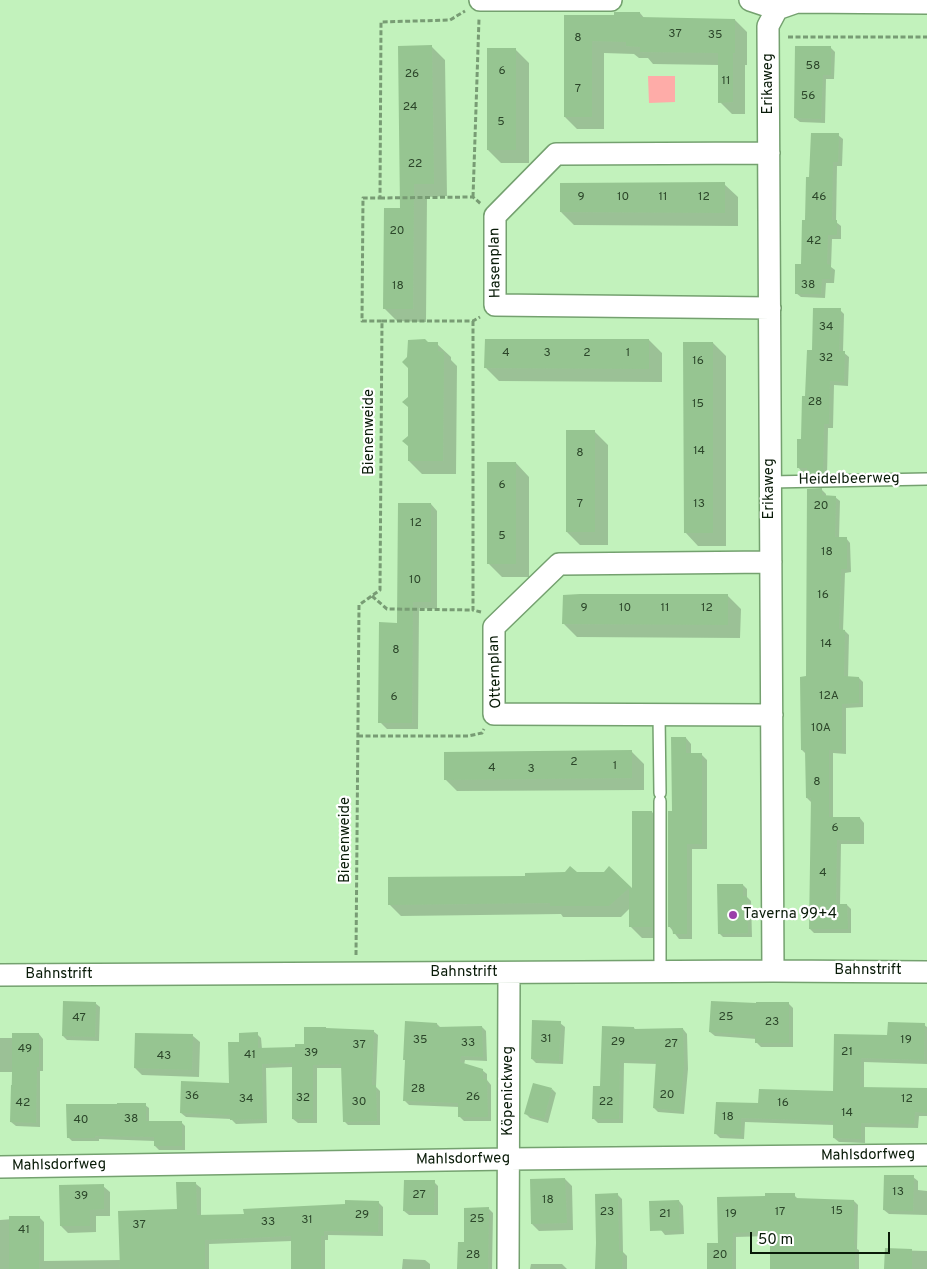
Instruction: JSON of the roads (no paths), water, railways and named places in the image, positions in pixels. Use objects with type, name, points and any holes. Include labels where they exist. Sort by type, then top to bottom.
[{"type":"street","points":[[480,0],[611,0]]},
{"type":"street","points":[[750,0],[777,9],[797,2],[927,3]]},
{"type":"street","name":"Erikaweg","points":[[773,971],[768,26],[777,9]]},
{"type":"street","name":"Hasenplan","points":[[769,153],[556,154],[495,216],[495,305],[770,308]]},
{"type":"street","name":"Otternplan","points":[[771,562],[559,564],[494,627],[494,714],[772,715]]},
{"type":"street","name":"Bahnstrift","points":[[0,975],[927,972]]},
{"type":"street","name":"Köpenickweg","points":[[508,1269],[509,973]]},
{"type":"street","name":"Mahlsdorfweg","points":[[0,1167],[927,1155]]},
{"type":"lane","name":"Heidelbeerweg","points":[[770,482],[927,479]]},
{"type":"lane","points":[[660,715],[660,972]]},
{"type":"place","name":"Taverna 99+4","points":[[733,915]]}]
